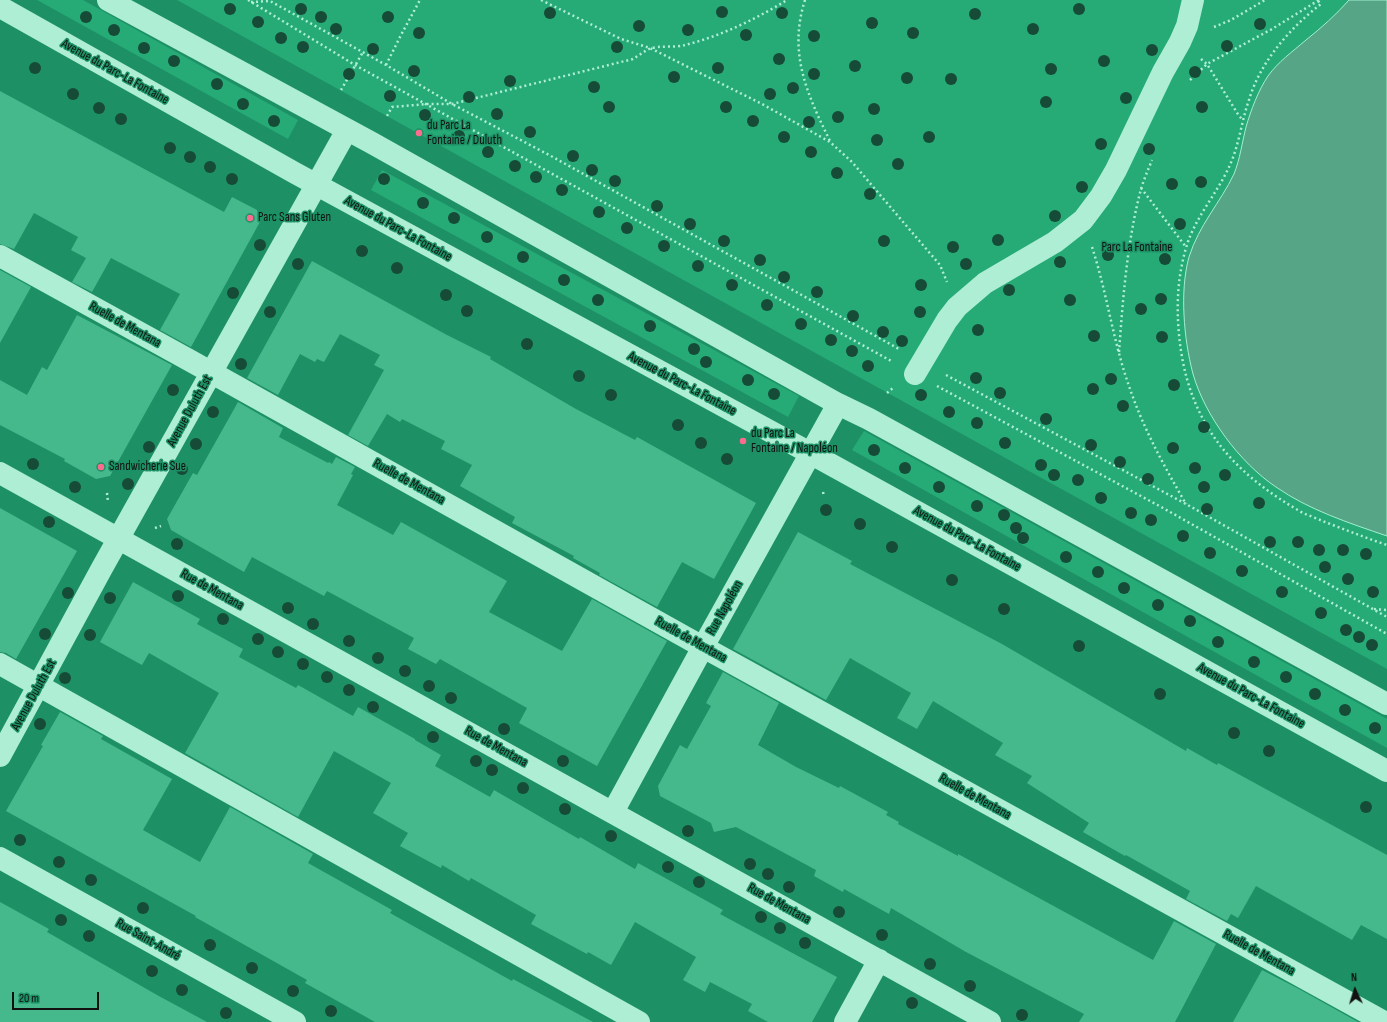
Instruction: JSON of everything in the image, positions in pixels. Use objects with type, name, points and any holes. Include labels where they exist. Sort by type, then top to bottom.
[{"type":"street","points":[[108,0],[347,130],[838,404],[876,423],[1387,704]]},
{"type":"street","points":[[919,368],[947,320],[957,307],[986,283],[1055,242],[1083,220],[1101,196],[1116,170],[1163,72],[1180,42],[1187,26],[1193,0]]},
{"type":"street","name":"Avenue du Parc-La Fontaine","points":[[0,7],[316,185],[810,453],[1387,771]]},
{"type":"street","name":"Avenue Duluth Est","points":[[0,756],[347,130]]},
{"type":"street","name":"Ruelle de Mentana","points":[[0,256],[212,372],[703,647],[1384,1022]]},
{"type":"street","name":"Rue Napoléon","points":[[613,812],[838,404]]},
{"type":"street","name":"Rue de Mentana","points":[[0,473],[990,1022]]},
{"type":"street","points":[[0,664],[640,1022]]},
{"type":"street","name":"Rue Saint-André","points":[[0,858],[295,1022]]},
{"type":"street","points":[[845,1022],[879,960]]},
{"type":"path","points":[[250,1],[270,0],[452,104],[551,156],[919,368],[1186,504],[1387,617]]},
{"type":"path","points":[[386,65],[420,0]]},
{"type":"path","points":[[541,0],[621,39],[650,48],[762,104],[830,142],[852,162],[940,265],[957,307]]},
{"type":"path","points":[[387,116],[392,107],[452,104],[633,59],[650,48],[684,46],[711,37],[787,0]]},
{"type":"path","points":[[805,0],[801,12],[798,36],[799,57],[804,81],[812,104],[830,142]]},
{"type":"path","points":[[1180,42],[1231,20],[1265,0]]},
{"type":"path","points":[[1188,83],[1207,64],[1272,29],[1318,0],[1321,4],[1298,25],[1270,58],[1257,79],[1249,99],[1232,159],[1224,177],[1192,231],[1180,273],[1178,297],[1180,343],[1184,372],[1193,399],[1208,430],[1230,458],[1266,490],[1304,514],[1387,545]]},
{"type":"path","points":[[250,1],[355,65],[471,128]]},
{"type":"path","points":[[341,90],[363,52]]},
{"type":"path","points":[[1207,64],[1239,116],[1244,120]]},
{"type":"path","points":[[1119,352],[1122,303],[1129,251],[1141,188],[1153,157]]},
{"type":"path","points":[[1141,188],[1186,248]]},
{"type":"path","points":[[1083,220],[1094,252],[1128,386],[1142,422],[1154,447],[1186,504]]},
{"type":"path","points":[[823,492],[824,496]]},
{"type":"path","points":[[107,493],[108,507]]},
{"type":"path","points":[[1372,609],[1387,610]]},
{"type":"green space","points":[[37,0],[83,0],[298,120],[288,139]]},
{"type":"green space","name":"Parc La Fontaine","points":[[177,0],[1387,0],[1387,669]]},
{"type":"green space","points":[[382,170],[799,396],[788,417],[371,190]]},
{"type":"green space","points":[[864,431],[1387,719],[1387,748],[852,450]]},
{"type":"shaded area","points":[[1349,0],[1387,0],[1387,536],[1302,503],[1263,477],[1237,452],[1215,422],[1199,390],[1193,374],[1184,322],[1184,286],[1189,257],[1198,235],[1234,174],[1246,127],[1261,88],[1276,66],[1328,21]]},
{"type":"building","points":[[0,91],[224,212],[232,197],[257,210],[261,220],[191,347],[160,330],[180,294],[111,258],[92,292],[72,282],[86,258],[71,250],[78,237],[34,213],[14,249],[0,244]]},
{"type":"building","points":[[312,261],[447,335],[491,357],[490,359],[576,409],[635,440],[637,437],[756,503],[714,579],[682,562],[657,607],[599,575],[600,573],[573,558],[574,556],[512,523],[515,517],[460,486],[472,465],[441,449],[445,441],[402,419],[400,422],[387,414],[368,446],[348,435],[384,370],[374,365],[380,355],[340,334],[324,362],[317,359],[315,362],[300,354],[278,395],[247,378]]},
{"type":"building","points":[[0,270],[31,287],[0,343]]},
{"type":"building","points":[[77,315],[172,365],[110,476],[96,479],[64,461],[65,459],[0,425],[0,380],[27,395],[42,367],[47,370]]},
{"type":"building","points":[[238,402],[283,428],[279,437],[328,463],[329,462],[332,464],[336,457],[355,467],[351,474],[353,475],[337,505],[393,535],[401,522],[507,581],[489,612],[562,651],[592,599],[667,641],[597,766],[519,723],[527,708],[440,659],[436,664],[408,649],[414,638],[327,591],[324,596],[252,557],[244,572],[171,530],[167,519],[193,473],[197,475]]},
{"type":"building","points":[[0,508],[77,551],[16,659],[6,653],[0,652]]},
{"type":"building","points":[[798,532],[852,561],[850,564],[1002,644],[1186,751],[1187,748],[1217,765],[1218,763],[1387,855],[1387,939],[1361,925],[1352,940],[1256,886],[1238,918],[1231,914],[1227,921],[1186,899],[1190,891],[1083,832],[1089,823],[1027,783],[1032,776],[995,755],[1003,743],[933,701],[917,729],[897,718],[911,693],[850,658],[826,700],[733,649]]},
{"type":"building","points":[[133,582],[200,619],[197,624],[243,649],[239,657],[296,688],[298,685],[353,716],[358,707],[441,755],[435,766],[490,797],[494,790],[579,839],[580,837],[635,869],[638,863],[723,910],[720,914],[837,977],[812,1022],[768,1022],[748,1011],[752,1004],[710,982],[705,992],[683,980],[696,957],[635,922],[611,965],[531,924],[536,915],[471,878],[469,881],[442,865],[441,868],[400,846],[408,833],[373,813],[391,783],[334,751],[298,817],[185,753],[219,693],[149,653],[142,665],[100,642]]},
{"type":"building","points":[[723,672],[779,703],[758,745],[796,767],[839,788],[840,786],[888,812],[886,815],[899,822],[898,824],[958,856],[958,854],[1153,960],[1174,921],[1216,944],[1175,1022],[1079,1022],[1084,1014],[966,952],[891,908],[889,914],[844,889],[843,892],[814,876],[816,870],[736,827],[714,832],[711,823],[660,796],[658,786],[680,745],[687,749],[711,706],[706,703]]},
{"type":"building","points":[[60,712],[103,736],[101,739],[172,779],[143,830],[200,862],[230,807],[313,854],[308,863],[392,910],[390,913],[512,981],[513,979],[593,1022],[375,1022],[305,983],[307,980],[195,917],[196,916],[6,811],[43,746],[41,745]]},
{"type":"building","points":[[0,902],[49,929],[47,932],[207,1022],[0,1022]]},
{"type":"building","points":[[1262,970],[1299,989],[1358,1022],[1233,1022]]},
{"type":"place","name":"du Parc La Fontaine / Duluth","points":[[419,133]]},
{"type":"place","name":"Parc Sans Gluten","points":[[250,218]]},
{"type":"place","name":"du Parc La Fontaine / Napoléon","points":[[743,441]]},
{"type":"place","name":"Sandwicherie Sue","points":[[101,467]]}]
